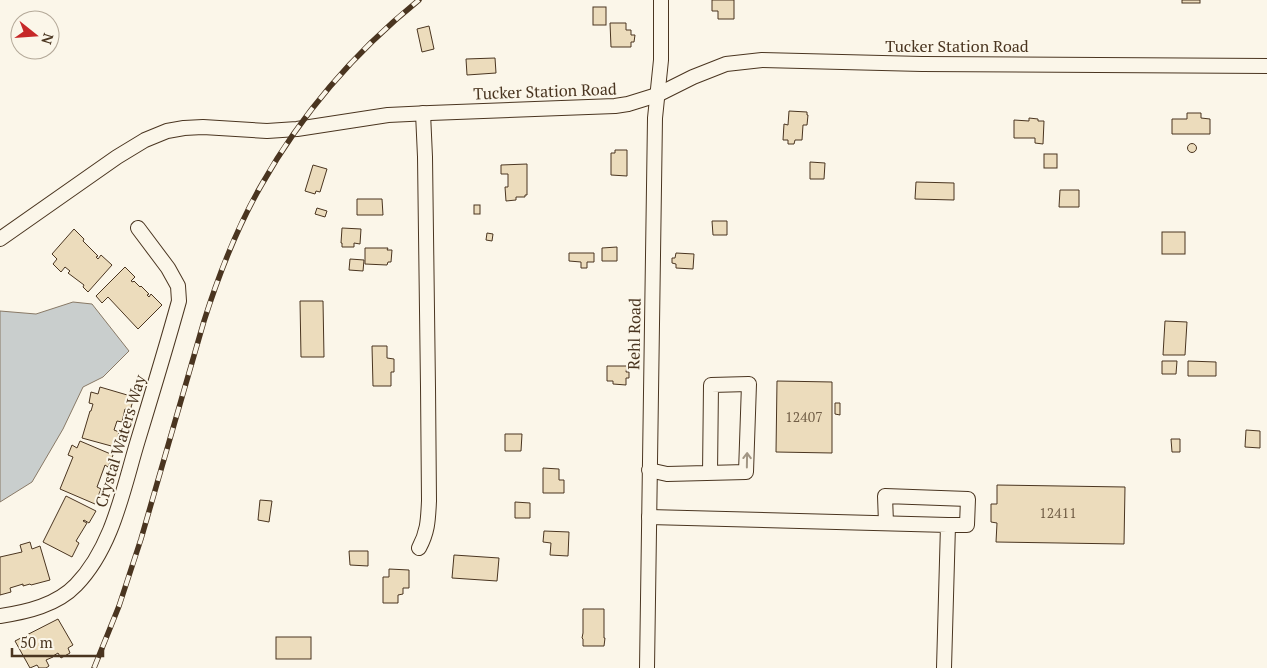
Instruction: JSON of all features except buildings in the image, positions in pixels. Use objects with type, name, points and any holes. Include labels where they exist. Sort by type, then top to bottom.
[{"type":"street","name":"Rehl Road","points":[[647,668],[654,118],[661,60],[661,0]]},
{"type":"street","name":"Tucker Station Road","points":[[0,239],[117,157],[145,140],[167,131],[184,128],[203,127],[267,131],[297,129],[388,115],[615,106],[658,95],[693,77],[726,64],[762,60],[930,64],[1267,66]]},
{"type":"street","points":[[419,548],[426,535],[429,501],[423,113]]},
{"type":"street","name":"Crystal Waters Way","points":[[0,616],[36,608],[57,600],[75,586],[100,553],[115,516],[179,301],[178,286],[168,268],[138,228]]},
{"type":"street","points":[[649,470],[668,474],[710,473],[746,472],[748,384],[712,385],[710,473]]},
{"type":"street","points":[[649,518],[967,525],[968,499],[886,496],[886,523]]},
{"type":"street","points":[[944,668],[948,525]]},
{"type":"shaded area","points":[[73,302],[92,304],[129,351],[103,377],[83,387],[63,429],[32,482],[0,502],[0,311],[36,314]]},
{"type":"railway","points":[[94,668],[119,606],[141,539],[204,321],[222,268],[244,217],[278,158],[313,108],[352,62],[419,0]]}]
